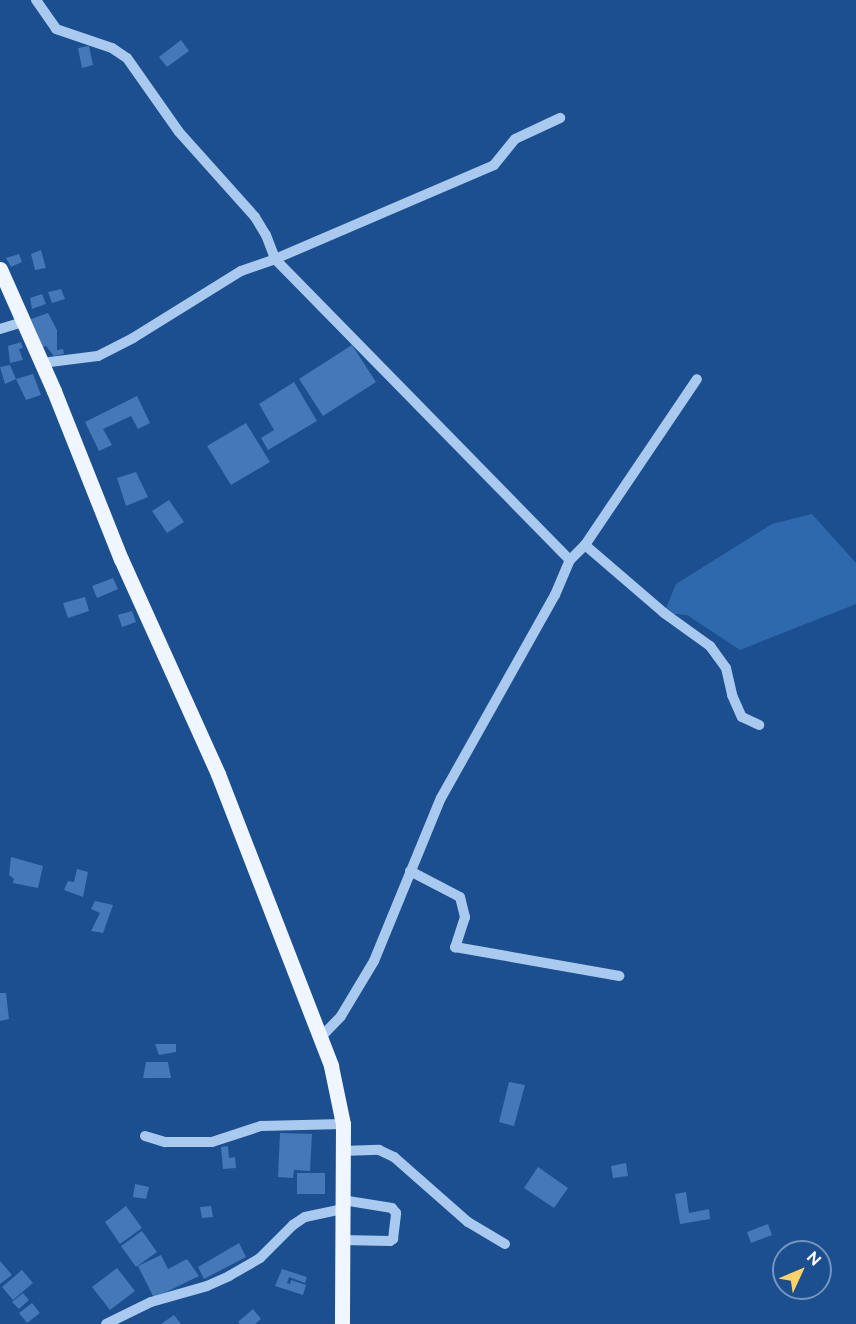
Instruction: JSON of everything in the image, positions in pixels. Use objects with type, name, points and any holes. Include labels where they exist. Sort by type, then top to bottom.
[{"type":"main road","points":[[0,269],[42,363],[113,540],[218,774],[331,1066],[343,1124],[342,1324]]},
{"type":"street","points":[[36,0],[56,29],[112,48],[127,58],[179,132],[255,217],[266,235],[275,259],[570,560]]},
{"type":"street","points":[[42,363],[98,356],[133,338],[241,271],[275,259],[494,165],[515,139],[560,118]]},
{"type":"street","points":[[0,329],[23,322]]},
{"type":"street","points":[[320,1038],[341,1016],[374,962],[441,798],[555,595],[570,560],[585,545],[697,379]]},
{"type":"street","points":[[585,545],[664,613],[710,646],[726,668],[732,695],[742,717],[759,725]]},
{"type":"street","points":[[410,871],[460,897],[465,917],[455,947],[619,975]]},
{"type":"street","points":[[145,1136],[165,1142],[212,1142],[261,1126],[343,1124]]},
{"type":"street","points":[[342,1151],[379,1150],[394,1157],[468,1222],[505,1244]]},
{"type":"street","points":[[106,1324],[151,1302],[207,1286],[230,1276],[260,1258],[292,1225],[305,1217],[342,1205],[392,1208],[396,1213],[393,1239],[390,1241],[341,1240]]},
{"type":"shaded area","points":[[812,514],[856,563],[856,604],[740,650],[687,615],[664,613],[676,584],[772,524]]},
{"type":"building","points":[[181,40],[189,51],[167,67],[159,57]]},
{"type":"building","points":[[89,46],[93,65],[82,68],[78,48]]},
{"type":"building","points":[[41,250],[46,268],[35,270],[31,254]]},
{"type":"building","points":[[19,254],[22,262],[11,267],[6,258]]},
{"type":"building","points":[[61,289],[65,299],[52,303],[48,292]]},
{"type":"building","points":[[42,294],[46,304],[32,309],[30,298]]},
{"type":"building","points":[[48,313],[57,330],[57,350],[63,349],[64,354],[54,356],[46,346],[43,347],[31,319]]},
{"type":"building","points":[[21,342],[23,348],[19,349],[23,360],[10,363],[8,346]]},
{"type":"building","points":[[352,345],[376,382],[323,416],[299,379]]},
{"type":"building","points":[[10,365],[16,379],[5,384],[0,367]]},
{"type":"building","points":[[33,374],[41,395],[26,400],[16,379]]},
{"type":"building","points":[[294,382],[317,421],[268,450],[261,438],[274,430],[259,404]]},
{"type":"building","points":[[137,396],[150,423],[138,429],[131,416],[103,429],[112,445],[99,451],[85,422]]},
{"type":"building","points":[[246,423],[270,462],[231,485],[207,446]]},
{"type":"building","points":[[136,472],[148,497],[126,506],[117,478]]},
{"type":"building","points":[[169,500],[184,522],[167,533],[152,511]]},
{"type":"building","points":[[113,578],[118,589],[97,598],[92,586]]},
{"type":"building","points":[[85,597],[89,611],[68,618],[63,603]]},
{"type":"building","points":[[132,611],[136,622],[122,627],[118,615]]},
{"type":"building","points":[[11,857],[43,866],[38,888],[13,883],[14,879],[9,875]]},
{"type":"building","points":[[77,869],[88,872],[83,897],[64,890],[68,881],[74,882]]},
{"type":"building","points":[[95,901],[113,905],[103,933],[91,931],[100,913],[91,909]]},
{"type":"building","points":[[0,993],[6,993],[9,1019],[0,1021]]},
{"type":"building","points":[[155,1044],[176,1044],[176,1052],[159,1055]]},
{"type":"building","points":[[146,1062],[168,1062],[171,1078],[143,1078]]},
{"type":"building","points":[[509,1082],[525,1085],[514,1126],[499,1122]]},
{"type":"building","points":[[280,1133],[312,1134],[310,1171],[294,1170],[293,1178],[278,1177]]},
{"type":"building","points":[[228,1146],[229,1158],[235,1157],[236,1168],[223,1169],[221,1147]]},
{"type":"building","points":[[626,1163],[628,1176],[613,1178],[611,1166]]},
{"type":"building","points":[[538,1167],[568,1188],[554,1208],[524,1188]]},
{"type":"building","points":[[297,1173],[325,1173],[325,1194],[297,1194]]},
{"type":"building","points":[[135,1184],[149,1187],[146,1199],[133,1197]]},
{"type":"building","points":[[686,1192],[689,1213],[709,1209],[710,1219],[680,1224],[675,1194]]},
{"type":"building","points":[[126,1206],[142,1228],[120,1244],[105,1222]]},
{"type":"building","points":[[211,1206],[213,1217],[202,1218],[200,1207]]},
{"type":"building","points":[[768,1224],[772,1235],[751,1243],[747,1232]]},
{"type":"building","points":[[142,1231],[157,1252],[136,1267],[121,1246]]},
{"type":"building","points":[[239,1243],[246,1257],[204,1279],[198,1267]]},
{"type":"building","points":[[161,1255],[168,1269],[187,1259],[199,1276],[154,1298],[138,1266]]},
{"type":"building","points":[[0,1261],[12,1275],[0,1284]]},
{"type":"building","points":[[117,1268],[135,1291],[110,1310],[92,1287]]},
{"type":"building","points":[[282,1269],[307,1277],[305,1283],[289,1277],[287,1283],[290,1284],[291,1280],[306,1285],[303,1295],[275,1286]]},
{"type":"building","points":[[22,1270],[33,1283],[13,1300],[2,1287]]},
{"type":"building","points":[[23,1293],[29,1300],[19,1309],[12,1302]]},
{"type":"building","points":[[32,1303],[40,1313],[27,1323],[19,1313]]},
{"type":"building","points":[[253,1309],[261,1319],[255,1324],[238,1322]]},
{"type":"building","points":[[174,1315],[181,1324],[161,1324]]}]
